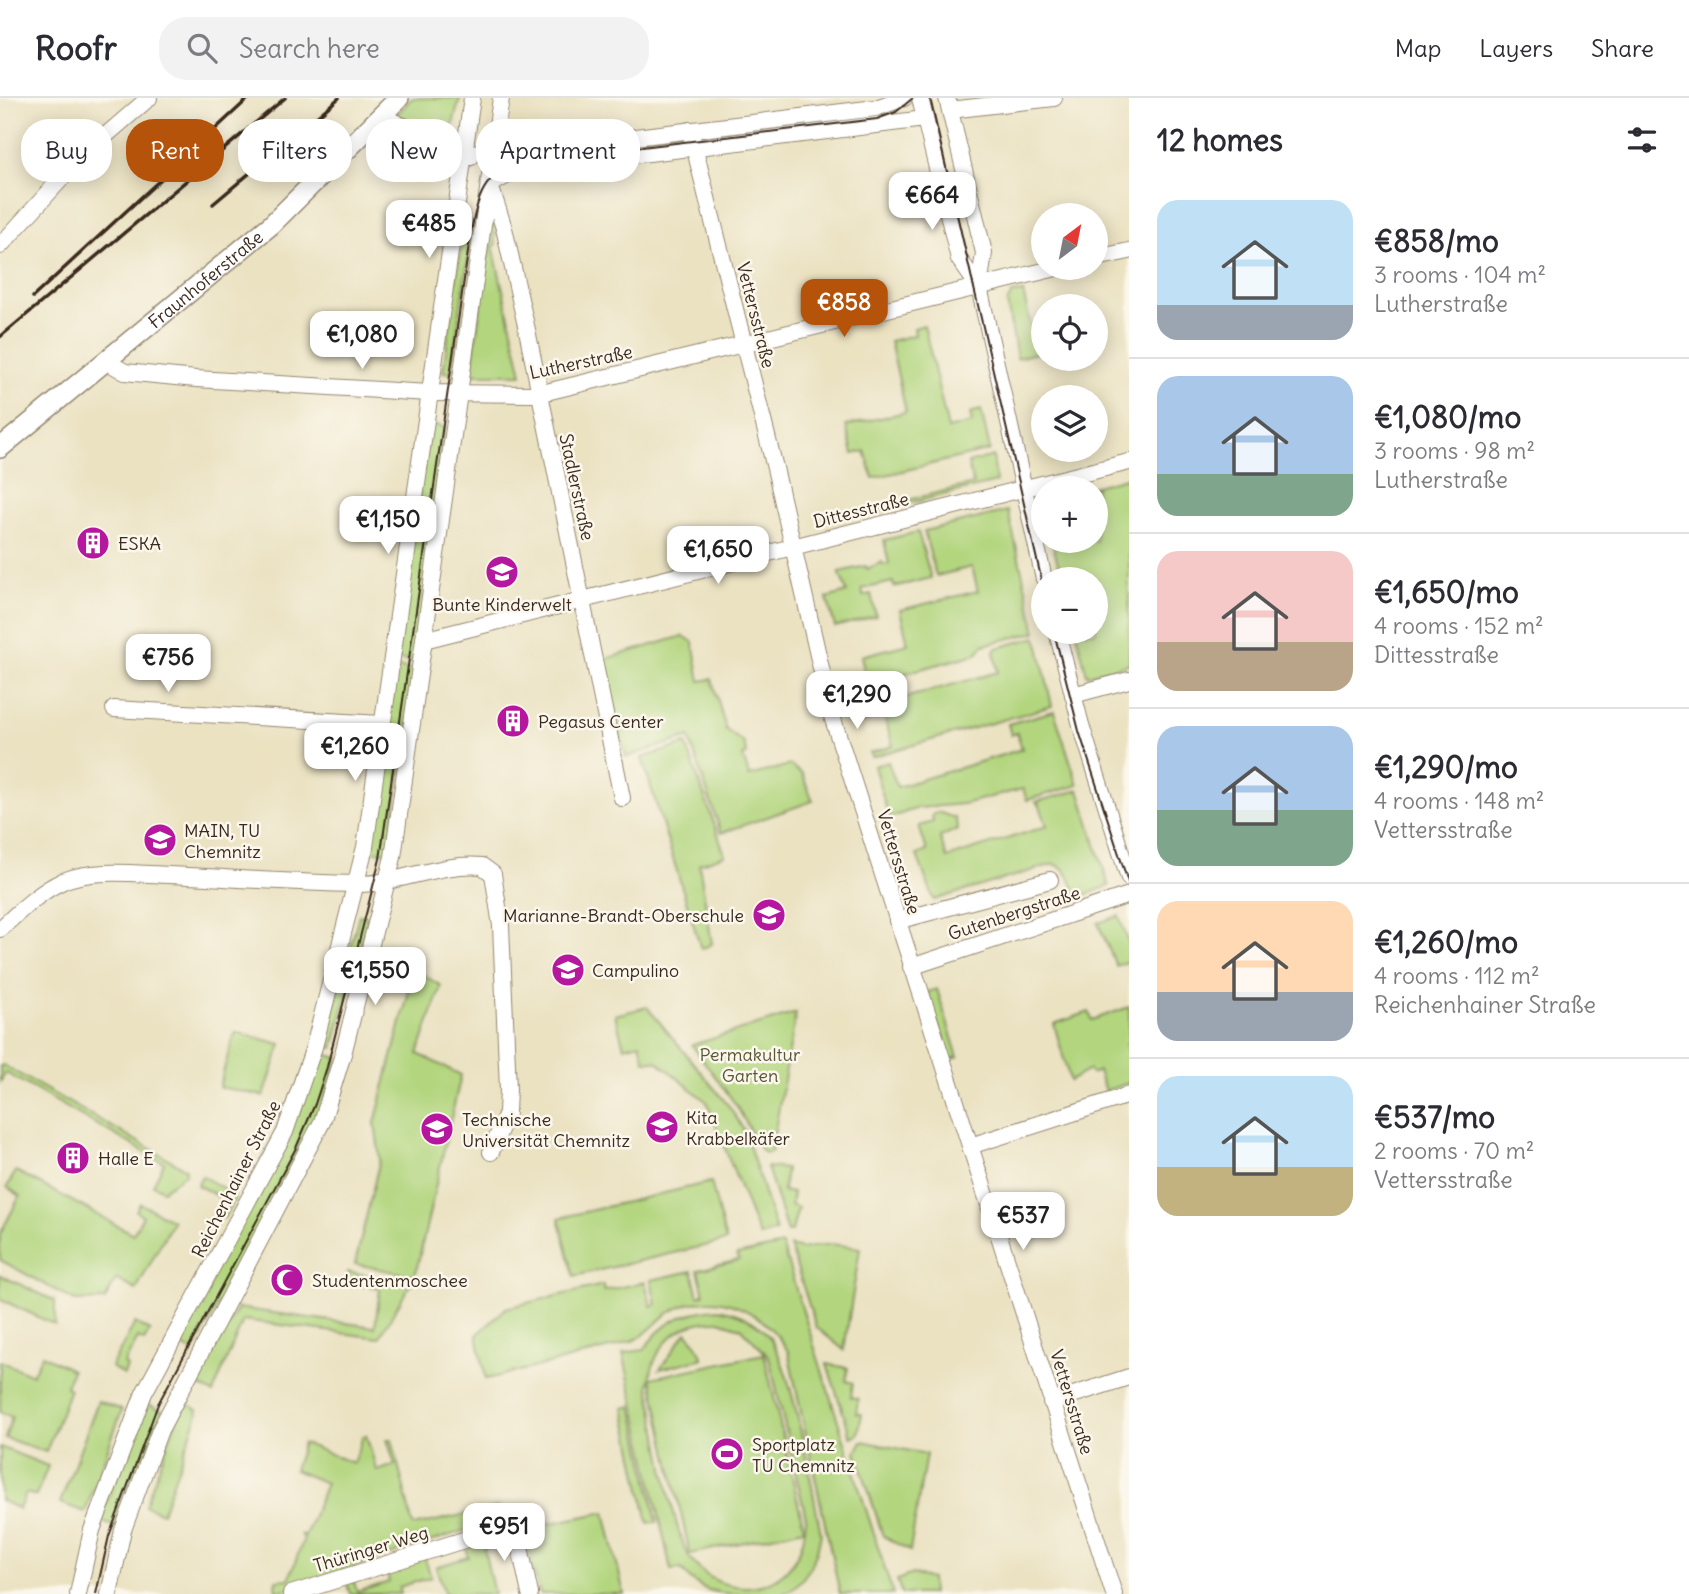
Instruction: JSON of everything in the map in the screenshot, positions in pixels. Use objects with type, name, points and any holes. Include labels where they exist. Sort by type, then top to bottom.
[{"type":"main road","name":"Fraunhoferstraße","points":[[0,448],[280,217],[399,98]]},
{"type":"street","points":[[0,246],[82,156],[149,98]]},
{"type":"street","name":"Reichenhainer Straße","points":[[78,1594],[92,1530],[144,1393],[294,1111],[356,884],[365,847],[471,98]]},
{"type":"street","points":[[498,119],[501,98]]},
{"type":"street","points":[[640,138],[883,107],[904,98]]},
{"type":"street","points":[[920,98],[959,259],[979,286]]},
{"type":"street","points":[[1041,567],[979,286],[984,253],[948,104],[1054,98]]},
{"type":"street","points":[[381,116],[436,144],[476,156]]},
{"type":"street","points":[[640,154],[925,119]]},
{"type":"street","name":"Vettersstraße","points":[[690,130],[744,343],[832,716],[1114,1594]]},
{"type":"street","points":[[109,1594],[123,1530],[160,1430],[321,1122],[343,1054],[389,880],[490,182]]},
{"type":"street","points":[[490,185],[496,182]]},
{"type":"street","name":"Stadlerstraße","points":[[490,185],[505,228],[622,798]]},
{"type":"street","points":[[1108,255],[1129,251]]},
{"type":"street","name":"Lutherstraße","points":[[106,361],[125,372],[429,393],[538,394],[1031,274]]},
{"type":"street","name":"Dittesstraße","points":[[424,640],[1129,462]]},
{"type":"street","points":[[1060,644],[1129,878]]},
{"type":"street","points":[[1073,695],[1129,680]]},
{"type":"street","points":[[114,709],[382,724]]},
{"type":"street","points":[[0,929],[30,901],[65,880],[92,875],[133,874],[356,884],[474,865],[482,866],[493,874],[501,926],[508,1090],[507,1113],[491,1152]]},
{"type":"street","points":[[897,921],[1050,880]]},
{"type":"street","name":"Gutenbergstraße","points":[[911,967],[1129,895]]},
{"type":"street","points":[[970,1146],[1129,1095]]},
{"type":"street","points":[[1052,1402],[1129,1377]]},
{"type":"street","name":"Thüringer Weg","points":[[291,1594],[514,1524],[530,1594]]},
{"type":"green space","points":[[412,98],[460,98],[454,119],[405,119],[396,115]]},
{"type":"green space","points":[[493,217],[497,234],[494,235],[496,245],[493,246],[522,374],[471,374]]},
{"type":"green space","points":[[462,238],[471,239],[451,373],[443,372]]},
{"type":"green space","points":[[1023,292],[1031,327],[1031,354],[1017,358],[1007,303],[1012,294]]},
{"type":"green space","points":[[924,325],[948,429],[972,423],[970,413],[981,410],[990,450],[873,478],[865,451],[853,454],[846,426],[906,412],[890,341],[915,335],[914,328]]},
{"type":"green space","points":[[429,424],[445,427],[436,487],[438,512],[416,663],[396,659]]},
{"type":"green space","points":[[993,456],[996,482],[880,511],[880,507],[973,484],[968,463]]},
{"type":"green space","points":[[1129,477],[1129,664],[1087,675],[1079,644],[1108,644],[1108,567],[1059,567],[1055,553],[1108,553],[1108,483]]},
{"type":"green space","points":[[1008,511],[1031,610],[1031,633],[983,645],[976,654],[858,686],[856,676],[865,674],[861,656],[908,644],[900,610],[978,591],[972,567],[936,576],[924,531]]},
{"type":"green space","points":[[918,532],[931,578],[894,587],[893,582],[862,589],[863,596],[871,594],[876,616],[835,627],[827,598],[847,592],[839,572],[866,566],[867,569],[882,562],[883,565],[889,564],[884,540]]},
{"type":"green space","points":[[683,636],[693,642],[700,681],[712,679],[726,730],[744,743],[747,755],[743,756],[749,776],[790,765],[802,774],[813,801],[721,833],[689,737],[626,757],[602,660]]},
{"type":"green space","points":[[1031,639],[1031,644],[1039,644],[1052,706],[871,757],[870,753],[893,746],[884,716],[860,723],[855,706],[867,690],[872,707],[998,672],[994,651],[996,648]]},
{"type":"green space","points":[[395,667],[415,670],[389,853],[369,850]]},
{"type":"green space","points":[[1054,711],[1078,785],[1027,800],[1023,789],[963,804],[918,808],[889,818],[874,766],[888,762],[897,787],[1022,749],[1017,733],[1011,735],[1008,724]]},
{"type":"green space","points":[[686,744],[725,855],[699,864],[712,944],[701,949],[642,758]]},
{"type":"green space","points":[[1079,790],[1109,886],[1077,898],[1067,873],[1054,864],[934,900],[917,855],[927,851],[919,826],[933,822],[932,815],[938,812],[955,818],[958,829],[940,837],[947,858],[1047,826],[1036,802]]},
{"type":"green space","points":[[359,915],[368,917],[333,1048],[324,1046]]},
{"type":"green space","points":[[1119,916],[1129,944],[1129,961],[1116,966],[1098,923]]},
{"type":"green space","points":[[406,964],[441,986],[418,1054],[461,1075],[415,1276],[355,1264],[380,1159],[375,1123],[408,995]]},
{"type":"green space","points":[[937,989],[958,1057],[949,1060],[927,992]]},
{"type":"green space","points":[[647,1007],[729,1106],[745,1132],[776,1231],[759,1236],[707,1102],[657,1061],[645,1061],[640,1043],[624,1047],[615,1015]]},
{"type":"green space","points":[[1129,1007],[1129,1042],[1125,1044],[1129,1055],[1129,1083],[1105,1091],[1098,1071],[1091,1074],[1089,1070],[1070,1081],[1054,1024],[1089,1012],[1092,1020]]},
{"type":"green space","name":"Permakultur Garten","points":[[796,1013],[771,1152],[766,1153],[761,1150],[736,1105],[692,1045]]},
{"type":"green space","points":[[235,1032],[281,1044],[264,1096],[219,1087]]},
{"type":"green space","points":[[315,1051],[338,1058],[320,1113],[193,1352],[175,1342]]},
{"type":"green space","points":[[3,1065],[186,1169],[185,1174],[163,1190],[153,1185],[164,1163],[6,1073],[0,1082],[0,1066]]},
{"type":"green space","points":[[767,1167],[786,1169],[783,1191],[793,1193],[791,1205],[798,1208],[792,1231],[787,1232]]},
{"type":"green space","points":[[16,1171],[133,1234],[143,1216],[136,1211],[140,1203],[173,1221],[136,1290],[116,1279],[105,1300],[75,1301],[0,1260],[0,1234],[20,1196],[7,1187]]},
{"type":"green space","points":[[202,1176],[233,1194],[235,1199],[224,1218],[216,1213],[223,1199],[197,1185]]},
{"type":"green space","points":[[711,1182],[726,1241],[574,1276],[559,1218]]},
{"type":"green space","points":[[831,1244],[860,1248],[844,1350],[816,1327],[790,1246],[801,1249]]},
{"type":"green space","points":[[782,1245],[893,1594],[840,1594],[788,1351],[778,1336],[765,1324],[737,1306],[704,1301],[687,1305],[670,1312],[632,1341],[486,1379],[477,1335],[506,1308],[603,1285],[604,1291],[645,1282],[651,1306],[656,1305],[651,1280],[692,1271],[698,1296],[704,1294],[698,1270],[739,1260],[737,1255]]},
{"type":"green space","points":[[348,1272],[411,1283],[379,1338],[243,1320],[213,1393],[195,1383],[238,1308],[375,1327],[380,1288],[346,1283]]},
{"type":"green space","points":[[0,1275],[55,1301],[55,1325],[0,1299]]},
{"type":"green space","points":[[718,1309],[755,1323],[775,1347],[792,1396],[806,1457],[821,1533],[809,1569],[797,1585],[781,1594],[715,1592],[701,1587],[681,1569],[671,1570],[623,1353],[644,1350],[666,1325],[685,1315]],"holes":[[[719,1321],[741,1328],[769,1357],[806,1518],[804,1537],[793,1562],[772,1581],[750,1587],[728,1585],[707,1575],[698,1568],[684,1546],[671,1503],[649,1387],[651,1373],[661,1348],[679,1331],[691,1325]]]},
{"type":"green space","points":[[135,1323],[150,1331],[144,1341],[138,1338],[124,1364],[127,1366],[124,1375],[111,1367]]},
{"type":"green space","points":[[686,1332],[696,1343],[703,1358],[660,1369]]},
{"type":"green space","name":"Sportplatz TU Chemnitz","points":[[764,1354],[804,1529],[690,1554],[651,1378]]},
{"type":"green space","points":[[42,1355],[72,1370],[66,1387],[70,1389],[46,1452],[5,1438],[12,1417],[0,1412],[0,1361],[32,1375]]},
{"type":"green space","points":[[827,1364],[848,1368],[846,1381],[853,1383],[851,1397],[858,1399],[856,1413],[862,1414],[858,1434],[851,1437]]},
{"type":"green space","points":[[98,1401],[122,1410],[85,1512],[60,1503]]},
{"type":"green space","points":[[144,1402],[163,1411],[119,1528],[99,1521]]},
{"type":"green space","points":[[189,1404],[198,1410],[197,1416],[162,1513],[145,1506],[179,1413]]},
{"type":"green space","points":[[632,1406],[657,1522],[648,1523],[624,1408]]},
{"type":"green space","points":[[366,1435],[377,1471],[395,1465],[387,1439],[392,1439],[413,1526],[498,1507],[503,1518],[277,1592],[276,1580],[289,1579],[304,1538],[300,1534],[305,1536],[326,1483],[294,1470],[303,1443],[353,1463],[363,1436]]},
{"type":"green space","points":[[862,1441],[926,1454],[910,1551],[883,1536],[856,1452]]},
{"type":"green space","points":[[0,1447],[48,1466],[36,1496],[26,1493],[19,1509],[0,1500]]},
{"type":"green space","points":[[605,1512],[624,1594],[540,1594],[523,1529]]},
{"type":"green space","points":[[506,1531],[509,1541],[484,1549],[494,1594],[445,1594],[436,1567],[468,1557],[466,1545]]},
{"type":"green space","points":[[424,1556],[431,1577],[399,1587],[400,1594],[350,1594],[346,1581],[353,1579],[357,1592],[389,1582],[386,1567]]},
{"type":"green space","points":[[912,1574],[931,1579],[932,1594],[902,1594],[897,1580]]},
{"type":"tram line","points":[[96,1594],[109,1536],[158,1404],[296,1148],[327,1067],[380,859],[470,238],[475,211],[484,189],[499,172],[524,161],[877,119],[896,112],[913,98]]},
{"type":"tram line","points":[[930,98],[1039,567]]},
{"type":"tram line","points":[[1057,644],[1079,731],[1129,885]]},
{"type":"railway","points":[[33,297],[249,98]]},
{"type":"railway","points":[[0,337],[285,98]]},
{"type":"railway","points":[[213,204],[339,98]]},
{"type":"place","name":"ESKA","points":[[93,543]]},
{"type":"place","name":"Bunte Kinderwelt","points":[[502,572]]},
{"type":"place","name":"Pegasus Center","points":[[513,721]]},
{"type":"place","name":"MAIN, TU Chemnitz","points":[[160,840]]},
{"type":"place","name":"Marianne-Brandt-Oberschule","points":[[769,915]]},
{"type":"place","name":"Campulino","points":[[568,970]]},
{"type":"place","name":"Kita Krabbelkäfer","points":[[662,1127]]},
{"type":"place","name":"Technische Universität Chemnitz","points":[[437,1129]]},
{"type":"place","name":"Halle E","points":[[73,1158]]},
{"type":"place","name":"Studentenmoschee","points":[[287,1280]]},
{"type":"place","name":"Sportplatz TU Chemnitz","points":[[727,1454]]}]
